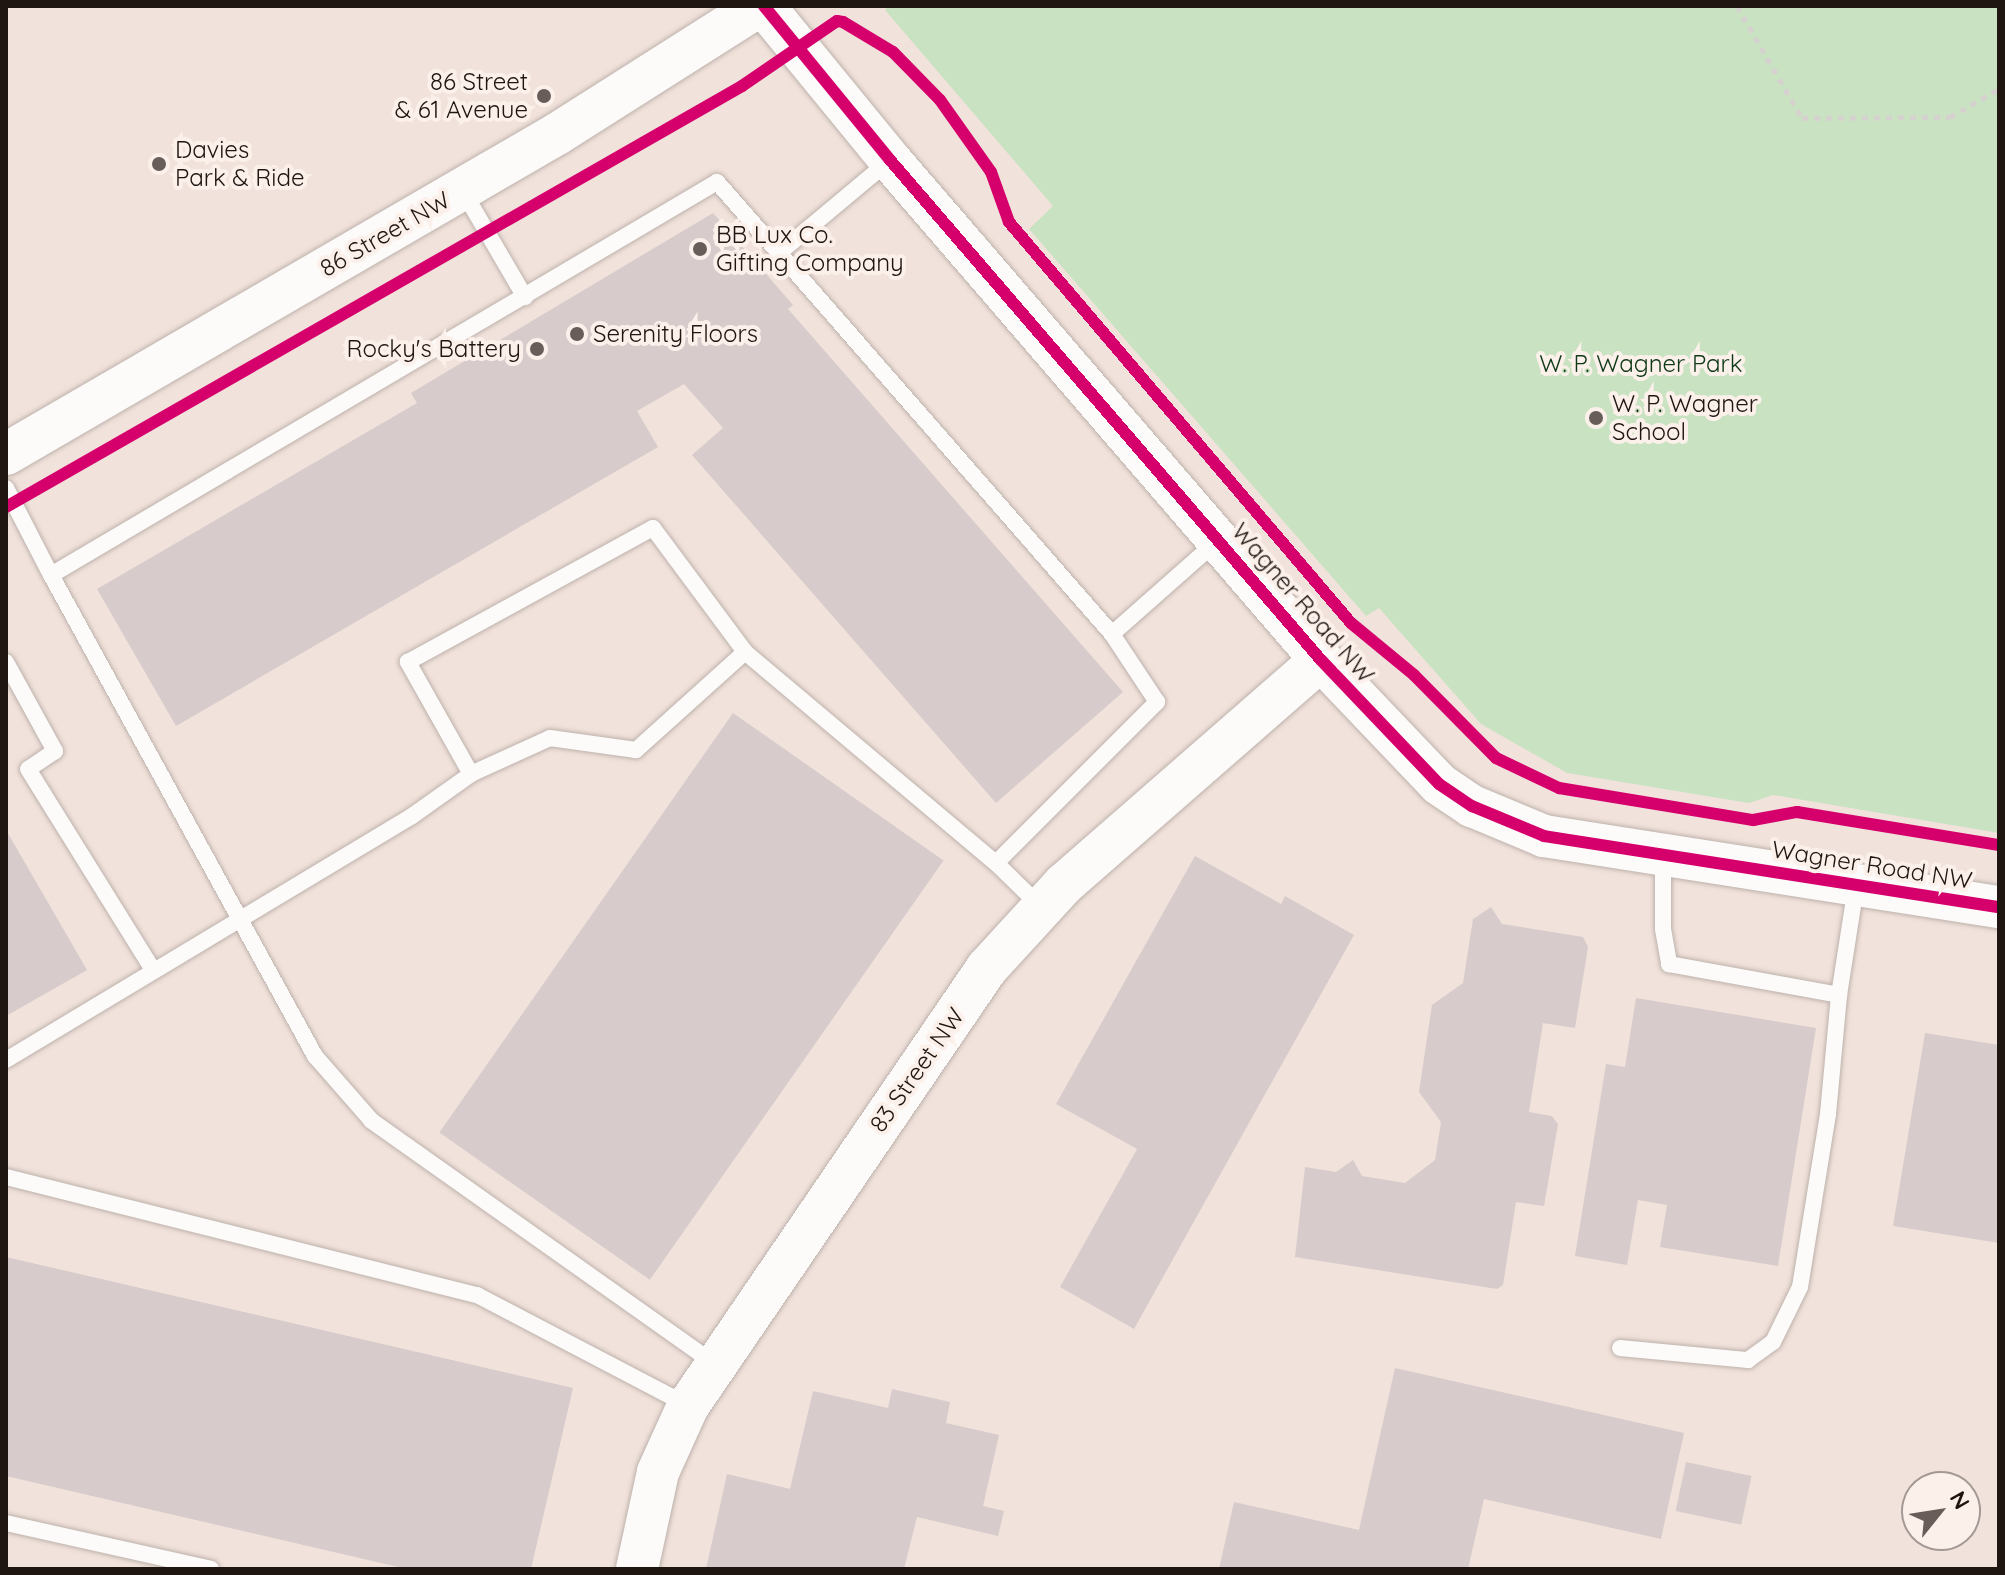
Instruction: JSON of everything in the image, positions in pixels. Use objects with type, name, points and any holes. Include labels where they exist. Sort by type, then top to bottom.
[{"type":"street","name":"Wagner Road NW","points":[[762,6],[890,160],[1321,660],[1412,758],[1472,806],[1544,836],[1999,907]]},
{"type":"street","name":"86 Street NW","points":[[6,454],[462,190],[719,36],[762,6]]},
{"type":"street","name":"83 Street NW","points":[[637,1569],[658,1472],[688,1406],[987,968],[1041,907],[1321,660]]},
{"type":"lane","points":[[779,253],[890,160]]},
{"type":"lane","points":[[51,575],[717,182],[1112,634],[1157,702],[996,863]]},
{"type":"lane","points":[[462,190],[525,297]]},
{"type":"lane","points":[[6,488],[51,575],[242,916],[315,1056],[371,1120],[715,1364]]},
{"type":"lane","points":[[471,774],[408,662],[653,528],[745,652],[996,863],[1041,907]]},
{"type":"lane","points":[[1112,634],[1218,540]]},
{"type":"lane","points":[[6,1060],[412,816],[471,774],[550,738],[636,750],[745,652]]},
{"type":"lane","points":[[6,662],[55,751],[28,769],[153,970]]},
{"type":"lane","points":[[1663,856],[1663,929],[1669,964],[1839,995]]},
{"type":"lane","points":[[1620,1348],[1748,1360],[1773,1342],[1800,1287],[1828,1114],[1839,995],[1857,884]]},
{"type":"lane","points":[[6,1177],[477,1295],[688,1406]]},
{"type":"lane","points":[[6,1523],[211,1569]]},
{"type":"path","points":[[1737,6],[1802,118],[1950,117],[1999,89]]},
{"type":"green space","name":"W. P. Wagner Park","points":[[889,6],[1999,6],[1999,833],[1773,795],[1749,803],[1567,773],[1481,724],[1379,608],[1366,616],[1029,229],[1053,206],[885,10]]},
{"type":"building","points":[[713,213],[793,305],[788,309],[1123,692],[996,803],[692,455],[723,428],[684,384],[637,411],[658,447],[176,726],[97,589],[417,403],[411,393]]},
{"type":"building","points":[[733,713],[944,860],[650,1280],[439,1132]]},
{"type":"building","points":[[6,830],[87,970],[6,1016]]},
{"type":"building","points":[[1195,856],[1281,904],[1285,896],[1354,935],[1134,1329],[1060,1287],[1137,1149],[1056,1104]]},
{"type":"building","points":[[1491,907],[1502,924],[1583,937],[1588,947],[1575,1028],[1543,1023],[1529,1112],[1552,1116],[1558,1124],[1544,1206],[1516,1202],[1503,1285],[1497,1289],[1295,1257],[1305,1167],[1336,1172],[1353,1160],[1362,1176],[1405,1183],[1435,1160],[1441,1122],[1419,1092],[1432,1005],[1463,983],[1473,919]]},
{"type":"building","points":[[1636,998],[1816,1028],[1778,1266],[1660,1247],[1667,1205],[1638,1200],[1627,1265],[1575,1256],[1606,1064],[1625,1067]]},
{"type":"building","points":[[1925,1033],[1999,1045],[1999,1243],[1893,1226]]},
{"type":"building","points":[[6,1257],[573,1388],[531,1569],[407,1569],[6,1476]]},
{"type":"building","points":[[1395,1368],[1684,1433],[1661,1539],[1484,1499],[1468,1569],[1219,1569],[1234,1502],[1359,1530]]},
{"type":"building","points":[[892,1389],[950,1402],[946,1423],[999,1435],[983,1506],[1004,1511],[998,1536],[917,1517],[904,1569],[706,1569],[727,1474],[790,1489],[813,1391],[888,1408]]},
{"type":"building","points":[[1686,1462],[1752,1476],[1741,1525],[1676,1511]]},
{"type":"cycle path","points":[[764,6],[890,160],[1321,660],[1439,784],[1472,806],[1544,836],[1999,907]]},
{"type":"cycle path","points":[[6,507],[742,86],[837,21],[843,22],[893,52],[940,100],[991,172],[1009,222],[1351,623],[1414,675],[1496,758],[1559,788],[1753,820],[1797,812],[1999,845]]},
{"type":"place","name":"86 Street & 61 Avenue","points":[[544,96]]},
{"type":"place","name":"Davies Park & Ride","points":[[159,164]]},
{"type":"place","name":"BB Lux Co. Gifting Company","points":[[700,249]]},
{"type":"place","name":"Serenity Floors","points":[[577,334]]},
{"type":"place","name":"Rocky's Battery","points":[[537,349]]},
{"type":"place","name":"W. P. Wagner School","points":[[1596,418]]}]
